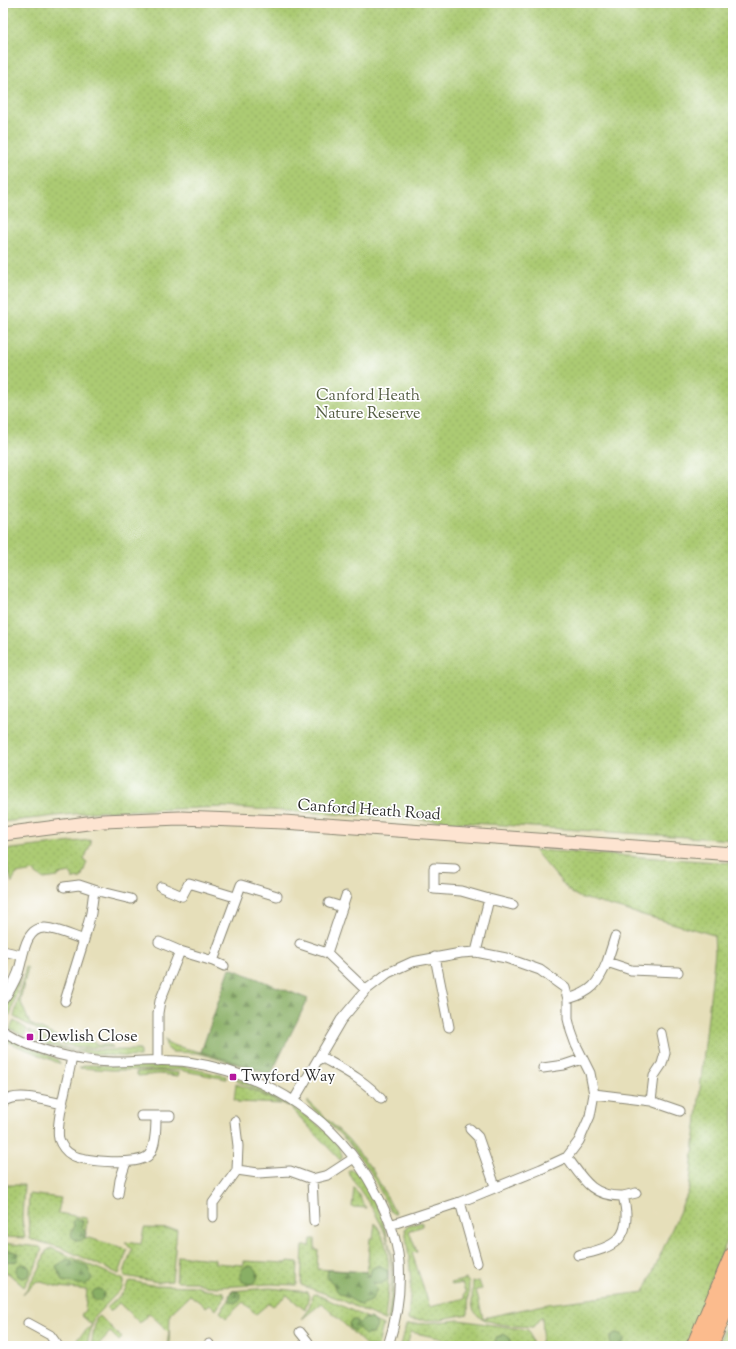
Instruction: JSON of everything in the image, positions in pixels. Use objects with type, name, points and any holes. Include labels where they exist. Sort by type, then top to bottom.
[{"type":"highway","points":[[695,1346],[733,1256]]},
{"type":"highway","points":[[709,1346],[733,1289]]},
{"type":"main road","name":"Canford Heath Road","points":[[3,834],[104,821],[180,818],[284,822],[733,854]]},
{"type":"street","points":[[455,869],[434,868],[434,889],[461,891],[513,905]]},
{"type":"street","points":[[161,887],[182,896],[189,883],[235,897]]},
{"type":"street","points":[[64,887],[79,885],[131,900]]},
{"type":"street","points":[[212,961],[235,897],[241,885],[277,896]]},
{"type":"street","points":[[65,1001],[84,940],[91,913],[94,890]]},
{"type":"street","points":[[327,953],[346,896]]},
{"type":"street","points":[[476,952],[489,899]]},
{"type":"street","points":[[329,903],[342,907]]},
{"type":"street","points":[[3,1000],[11,989],[18,972],[22,955],[31,936],[44,928],[84,940]]},
{"type":"street","points":[[568,999],[581,995],[592,989],[601,977],[615,938]]},
{"type":"street","points":[[159,942],[224,966]]},
{"type":"street","points":[[300,944],[327,953],[366,990]]},
{"type":"street","points":[[3,951],[22,955]]},
{"type":"street","points":[[158,1061],[158,1013],[160,1001],[180,951]]},
{"type":"street","points":[[294,1100],[321,1057],[341,1020],[366,990],[388,973],[412,962],[435,957],[476,952],[506,958],[540,970],[565,988],[568,999],[570,1025],[582,1059],[590,1073],[594,1094],[590,1116],[582,1135],[567,1157],[460,1202],[390,1225]]},
{"type":"street","points":[[435,957],[449,1028]]},
{"type":"street","points":[[607,962],[631,970],[678,972]]},
{"type":"street","points":[[3,1031],[27,1044],[72,1057],[111,1062],[187,1062],[228,1070],[261,1082],[294,1100],[314,1115],[354,1158],[372,1186],[390,1225],[399,1262],[399,1285],[396,1318],[388,1346]]},
{"type":"street","points":[[651,1101],[654,1076],[662,1064],[665,1053],[661,1033]]},
{"type":"street","points":[[72,1057],[59,1133],[61,1143],[67,1151],[80,1158],[126,1162],[142,1160],[151,1151],[156,1116]]},
{"type":"street","points":[[321,1057],[361,1081],[372,1089],[381,1099]]},
{"type":"street","points":[[543,1068],[564,1065],[582,1059]]},
{"type":"street","points":[[594,1094],[651,1101],[680,1110]]},
{"type":"street","points":[[3,1102],[6,1100],[23,1097],[63,1104]]},
{"type":"street","points":[[141,1116],[170,1116]]},
{"type":"street","points":[[212,1216],[213,1203],[237,1170],[238,1146],[235,1121]]},
{"type":"street","points":[[470,1129],[478,1137],[495,1186]]},
{"type":"street","points":[[567,1157],[587,1184],[598,1192],[623,1196],[636,1194]]},
{"type":"street","points":[[237,1170],[258,1173],[290,1170],[312,1179],[328,1175],[354,1158]]},
{"type":"street","points":[[118,1194],[126,1162]]},
{"type":"street","points":[[312,1179],[314,1221]]},
{"type":"street","points":[[578,1255],[602,1250],[612,1245],[621,1236],[626,1224],[627,1211],[623,1196]]},
{"type":"street","points":[[460,1202],[477,1263]]},
{"type":"street","points":[[28,1323],[50,1335],[58,1346]]},
{"type":"street","points":[[300,1332],[308,1342],[308,1346]]},
{"type":"green space","name":"Canford Heath Nature Reserve","points":[[3,3],[733,3],[733,840],[225,807],[91,812],[3,822]]},
{"type":"green space","points":[[90,840],[91,843],[84,860],[87,862],[81,878],[73,879],[71,873],[44,879],[36,874],[35,871],[16,874],[12,883],[6,863],[3,864],[3,850]]},
{"type":"green space","points":[[534,850],[733,863],[733,1227],[707,1289],[706,1299],[685,1346],[540,1346],[543,1332],[542,1316],[533,1327],[499,1324],[482,1318],[476,1314],[473,1308],[473,1282],[479,1281],[482,1289],[476,1290],[483,1318],[548,1304],[644,1292],[689,1190],[715,952],[714,935],[579,897],[570,892]]},
{"type":"green space","points":[[26,967],[28,968],[20,1000],[30,1024],[67,1041],[72,1035],[95,1042],[96,1045],[110,1045],[113,1047],[83,1048],[64,1045],[14,1017]]},
{"type":"green space","points":[[230,968],[308,999],[270,1076],[251,1067],[201,1052]]},
{"type":"green space","points":[[21,975],[11,1014],[9,1015],[3,1012]]},
{"type":"green space","points":[[14,1021],[27,1029],[24,1036],[10,1029]]},
{"type":"green space","points":[[29,1030],[62,1047],[73,1050],[140,1050],[140,1057],[99,1055],[59,1048],[32,1040],[34,1036],[28,1032]]},
{"type":"green space","points":[[3,1036],[57,1059],[61,1064],[3,1040]]},
{"type":"green space","points":[[165,1039],[168,1044],[228,1060],[262,1072],[198,1053],[172,1052],[166,1047]]},
{"type":"green space","points":[[86,1065],[180,1066],[226,1076],[226,1079],[179,1070],[113,1070],[79,1068]]},
{"type":"green space","points":[[160,1071],[179,1073],[178,1076],[160,1074],[138,1076],[136,1072]]},
{"type":"green space","points":[[237,1078],[281,1100],[315,1123],[329,1135],[339,1147],[342,1158],[340,1160],[290,1107],[237,1081]]},
{"type":"green space","points":[[236,1084],[281,1104],[237,1102],[237,1100],[234,1100]]},
{"type":"green space","points":[[308,1101],[348,1139],[372,1169],[396,1214],[391,1212],[370,1171],[347,1141],[308,1104]]},
{"type":"green space","points":[[349,1170],[353,1170],[359,1174],[365,1182],[376,1204],[387,1236],[391,1252],[393,1269],[390,1320],[388,1320],[392,1275],[390,1252],[387,1241],[377,1216],[348,1172]]},
{"type":"green space","points":[[3,1185],[24,1185],[22,1219],[25,1238],[3,1237]]},
{"type":"green space","points":[[354,1187],[366,1208],[352,1207]]},
{"type":"green space","points":[[29,1194],[61,1198],[58,1213],[87,1218],[85,1237],[124,1248],[127,1251],[119,1274],[62,1248],[30,1239],[28,1216]]},
{"type":"green space","points":[[76,1218],[83,1221],[82,1227],[86,1233],[85,1238],[79,1241],[74,1239],[71,1234],[74,1227],[73,1222]]},
{"type":"green space","points":[[422,1222],[423,1226],[409,1231],[417,1252],[412,1253],[430,1307],[465,1298],[464,1294],[466,1293],[462,1283],[452,1285],[451,1283],[466,1279],[469,1282],[468,1314],[436,1320],[408,1320],[411,1283],[405,1229],[408,1226]]},
{"type":"green space","points":[[375,1223],[381,1233],[388,1257],[389,1270],[385,1320],[337,1298],[301,1285],[303,1246],[310,1246],[311,1239],[315,1239],[315,1250],[318,1250],[317,1269],[367,1272],[370,1238],[373,1238]]},
{"type":"green space","points":[[144,1228],[177,1229],[172,1281],[158,1282],[125,1276],[124,1272],[132,1250],[125,1242],[141,1244]]},
{"type":"green space","points":[[3,1243],[40,1247],[42,1249],[35,1268],[24,1287],[8,1273],[3,1272]]},
{"type":"green space","points":[[51,1248],[124,1280],[122,1288],[94,1317],[92,1325],[81,1315],[85,1310],[87,1290],[59,1287],[37,1281],[23,1295],[40,1268],[46,1251]]},
{"type":"green space","points":[[3,1249],[19,1253],[18,1261],[3,1262]]},
{"type":"green space","points":[[178,1256],[215,1259],[215,1263],[244,1265],[244,1261],[287,1263],[288,1261],[298,1262],[297,1285],[271,1284],[218,1287],[206,1286],[196,1282],[178,1282],[176,1280]]},
{"type":"green space","points":[[68,1259],[87,1266],[92,1279],[85,1285],[62,1281],[56,1266]]},
{"type":"green space","points":[[20,1264],[26,1264],[30,1268],[30,1274],[26,1278],[20,1278],[16,1274],[16,1268]]},
{"type":"green space","points":[[379,1265],[387,1270],[388,1279],[381,1284],[372,1282],[377,1289],[371,1301],[361,1305],[338,1292],[327,1276],[328,1270],[367,1272],[370,1277],[371,1269]]},
{"type":"green space","points":[[249,1266],[255,1269],[258,1275],[255,1281],[249,1284],[243,1281],[240,1275],[243,1269]]},
{"type":"green space","points":[[131,1281],[151,1285],[196,1286],[205,1290],[224,1292],[225,1297],[216,1310],[210,1304],[206,1307],[190,1295],[170,1314],[169,1346],[167,1346],[169,1332],[149,1313],[140,1323],[119,1303],[110,1312],[107,1308],[124,1292],[128,1283]]},
{"type":"green space","points":[[270,1288],[308,1292],[309,1296],[305,1310],[287,1295],[273,1306],[269,1303],[256,1314],[243,1302],[226,1318],[220,1312],[229,1300],[231,1291]]},
{"type":"green space","points":[[100,1289],[103,1290],[103,1300],[96,1301],[93,1300],[92,1293],[93,1290]]},
{"type":"green space","points":[[233,1291],[237,1291],[241,1297],[237,1303],[233,1303],[229,1299],[229,1295]]},
{"type":"green space","points":[[316,1294],[383,1325],[378,1346],[367,1346],[322,1303],[302,1319],[308,1311],[313,1295]]},
{"type":"green space","points":[[733,1307],[733,1346],[724,1346],[718,1344]]},
{"type":"green space","points":[[100,1316],[122,1338],[119,1341],[110,1332],[99,1344],[100,1346],[91,1346],[96,1319]]},
{"type":"green space","points":[[370,1318],[375,1321],[377,1326],[373,1334],[365,1335],[359,1328],[354,1331],[350,1328],[349,1323],[352,1320],[357,1320],[360,1323],[364,1319]]},
{"type":"green space","points":[[459,1320],[528,1330],[533,1346],[475,1346],[411,1332],[407,1346],[401,1346],[406,1325]]},
{"type":"green space","points":[[92,1325],[87,1345],[75,1341]]},
{"type":"green space","points":[[617,1333],[622,1335],[624,1340],[622,1345],[617,1347],[612,1345],[610,1340],[612,1335]]},
{"type":"green space","points":[[504,1334],[510,1338],[510,1345],[496,1346],[495,1341],[497,1337]]},
{"type":"place","name":"Dewlish Close","points":[[30,1037]]},
{"type":"place","name":"Twyford Way","points":[[233,1077]]}]
